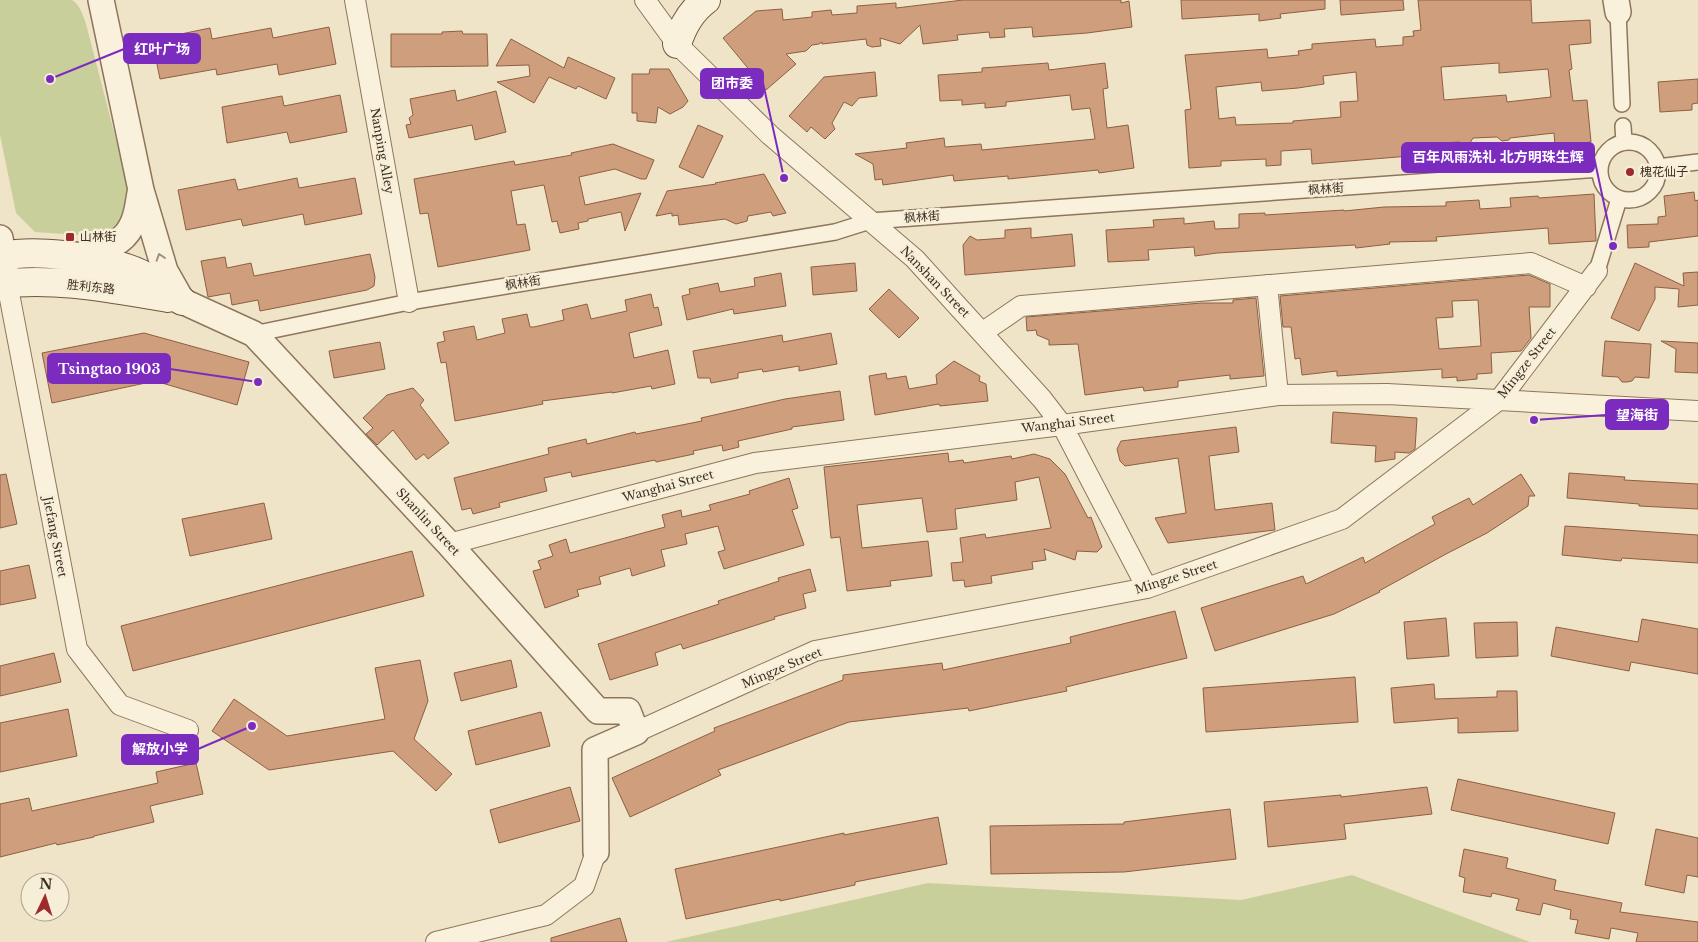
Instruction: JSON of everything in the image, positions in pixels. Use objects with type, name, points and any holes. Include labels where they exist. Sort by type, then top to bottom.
[{"type":"main road","points":[[677,44],[690,16],[706,0]]},
{"type":"main road","points":[[1,250],[27,254],[74,256],[126,268],[158,284],[182,301]]},
{"type":"main road","name":"胜利东路","points":[[4,284],[49,282],[98,287],[182,301]]},
{"type":"street","points":[[101,0],[140,190],[165,271],[182,301]]},
{"type":"street","name":"Nanping Alley","points":[[355,0],[409,302]]},
{"type":"street","name":"Nanshan Street","points":[[645,0],[677,44],[770,135],[915,259],[1042,399],[1062,424],[1147,588]]},
{"type":"street","points":[[1617,6],[1622,104]]},
{"type":"street","points":[[1623,126],[1624,142]]},
{"type":"street","points":[[1624,142],[1639,144],[1652,152],[1658,167],[1657,181],[1648,194],[1634,200],[1619,199],[1609,192],[1602,182],[1600,169],[1603,157],[1612,147],[1624,142]]},
{"type":"street","points":[[1658,167],[1698,162]]},
{"type":"street","name":"枫林街","points":[[254,334],[409,302],[835,232],[870,221],[1600,169]]},
{"type":"street","points":[[74,256],[95,253],[125,236],[132,226],[140,190]]},
{"type":"street","points":[[983,332],[1021,306],[1531,264],[1591,279],[1619,199]]},
{"type":"street","points":[[1,250],[4,284]]},
{"type":"street","name":"Mingze Street","points":[[636,732],[815,651],[1147,588],[1342,519],[1500,399],[1591,279]]},
{"type":"street","name":"Jiefang Street","points":[[4,284],[77,649],[120,705],[188,730]]},
{"type":"street","points":[[1267,286],[1278,396]]},
{"type":"street","name":"Shanlin Street","points":[[182,301],[254,334],[449,544],[598,711],[628,711],[636,732]]},
{"type":"street","name":"Wanghai Street","points":[[449,544],[755,463],[1278,396],[1387,394],[1698,411]]},
{"type":"street","points":[[436,942],[546,915],[584,886],[596,852],[595,750],[636,732]]},
{"type":"green space","points":[[0,0],[72,0],[82,14],[129,190],[126,224],[106,237],[35,232],[16,213],[0,135]]},
{"type":"green space","points":[[1352,875],[1530,942],[666,942],[928,883],[1241,900]]},
{"type":"building","points":[[963,0],[1121,0],[1121,3],[1129,1],[1132,27],[1033,37],[1032,27],[1004,29],[1005,37],[990,38],[989,32],[957,35],[958,40],[923,44],[920,25],[900,44],[880,38],[881,46],[872,47],[867,45],[866,39],[822,44],[822,42],[812,45],[806,51],[786,54],[796,64],[766,90],[723,38],[756,11],[782,9],[783,20],[812,17],[812,12],[831,10],[832,15],[857,13],[857,6],[896,3],[896,8]]},
{"type":"building","points":[[1181,0],[1325,0],[1325,9],[1280,14],[1281,18],[1259,21],[1259,14],[1182,19]]},
{"type":"building","points":[[1340,0],[1403,0],[1404,10],[1341,15]]},
{"type":"building","points":[[1418,0],[1531,0],[1532,23],[1590,20],[1591,43],[1569,45],[1572,69],[1569,70],[1573,101],[1587,100],[1591,142],[1575,144],[1569,154],[1563,144],[1555,145],[1554,133],[1510,138],[1509,140],[1502,141],[1497,137],[1473,138],[1470,143],[1463,144],[1459,142],[1421,144],[1422,155],[1312,164],[1311,149],[1281,151],[1281,165],[1266,166],[1266,159],[1221,161],[1221,166],[1189,168],[1185,110],[1191,109],[1185,55],[1267,49],[1268,58],[1299,55],[1298,51],[1312,49],[1312,44],[1375,39],[1376,47],[1403,45],[1403,37],[1414,36],[1413,31],[1421,30]],"holes":[[[1499,63],[1499,73],[1548,69],[1551,97],[1507,102],[1506,95],[1444,100],[1441,67]],[[1356,72],[1358,101],[1340,102],[1341,117],[1293,121],[1293,123],[1236,125],[1235,117],[1219,119],[1216,87],[1261,82],[1262,91],[1298,88],[1324,84],[1323,76]]]},
{"type":"building","points":[[329,27],[336,64],[279,75],[277,64],[217,75],[216,69],[160,79],[152,40],[210,28],[212,39],[271,28],[273,38]]},
{"type":"building","points":[[462,31],[463,34],[487,34],[488,66],[391,67],[391,34],[442,34],[442,32]]},
{"type":"building","points":[[511,39],[564,68],[568,57],[615,78],[606,99],[578,86],[576,89],[549,77],[534,103],[497,82],[530,76],[529,65],[496,66]]},
{"type":"building","points":[[1048,63],[1049,70],[1105,63],[1108,88],[1103,89],[1107,128],[1128,125],[1134,168],[1099,173],[1098,170],[1008,179],[1008,176],[954,181],[953,175],[883,185],[882,179],[875,180],[873,164],[855,154],[907,148],[906,143],[944,138],[945,147],[981,144],[982,150],[1095,139],[1090,108],[1072,110],[1070,95],[1006,102],[1006,106],[985,108],[985,103],[962,105],[962,100],[940,101],[938,75],[982,72],[982,68]]},
{"type":"building","points":[[650,69],[669,69],[688,101],[683,107],[670,114],[658,107],[656,123],[637,121],[637,113],[632,113],[632,74],[649,74]]},
{"type":"building","points":[[875,72],[877,96],[859,98],[852,106],[844,102],[832,123],[835,129],[825,139],[811,127],[807,132],[789,116],[824,77]]},
{"type":"building","points":[[1698,79],[1698,103],[1692,104],[1692,110],[1660,112],[1658,82]]},
{"type":"building","points":[[455,90],[457,101],[496,91],[506,132],[475,140],[472,125],[409,138],[406,125],[411,124],[409,118],[413,115],[410,99]]},
{"type":"building","points":[[340,95],[347,132],[290,143],[287,132],[227,143],[222,107],[282,96],[284,106]]},
{"type":"building","points":[[698,125],[723,136],[703,178],[679,167]]},
{"type":"building","points":[[613,144],[654,160],[646,179],[641,179],[615,169],[579,177],[585,205],[641,193],[625,231],[621,212],[588,219],[588,221],[578,223],[579,229],[560,233],[557,221],[552,222],[544,185],[511,191],[517,225],[525,224],[530,250],[438,267],[428,213],[420,214],[414,179],[514,161],[515,165],[572,155],[571,153]]},
{"type":"building","points":[[764,174],[786,213],[773,216],[771,212],[748,216],[747,221],[736,224],[725,219],[679,225],[678,215],[672,216],[672,213],[656,216],[667,191],[716,184]]},
{"type":"building","points":[[297,178],[299,188],[355,178],[362,214],[305,225],[303,214],[243,226],[241,219],[186,230],[178,190],[235,179],[238,190]]},
{"type":"building","points":[[1694,192],[1695,201],[1698,200],[1698,236],[1649,242],[1649,247],[1628,248],[1627,225],[1658,224],[1658,217],[1666,216],[1664,196]]},
{"type":"building","points":[[1594,194],[1596,241],[1549,244],[1548,228],[1436,237],[1437,241],[1389,242],[1390,244],[1356,248],[1355,245],[1195,256],[1194,247],[1148,250],[1149,260],[1108,262],[1106,230],[1154,227],[1153,220],[1184,218],[1184,224],[1214,221],[1215,229],[1239,228],[1239,214],[1265,213],[1265,215],[1384,207],[1446,206],[1446,202],[1479,200],[1480,209],[1511,207],[1510,198]]},
{"type":"building","points":[[1031,228],[1031,238],[1072,234],[1075,266],[965,275],[963,245],[970,236],[977,240],[1005,238],[1005,230]]},
{"type":"building","points":[[370,254],[375,277],[374,286],[367,290],[260,311],[258,300],[232,305],[230,293],[208,297],[201,261],[225,257],[227,268],[251,263],[254,276]]},
{"type":"building","points":[[855,263],[857,291],[813,295],[811,267]]},
{"type":"building","points":[[1635,263],[1684,286],[1683,273],[1698,272],[1698,305],[1678,307],[1679,289],[1655,287],[1655,299],[1639,331],[1611,318]]},
{"type":"building","points":[[781,273],[786,306],[734,314],[733,309],[687,320],[682,296],[690,294],[689,289],[718,283],[720,292],[755,286],[754,278]]},
{"type":"building","points":[[1529,275],[1550,284],[1550,307],[1529,307],[1531,338],[1521,351],[1491,353],[1492,373],[1477,374],[1477,379],[1457,381],[1457,377],[1442,378],[1442,369],[1337,376],[1337,371],[1302,375],[1300,358],[1295,359],[1291,327],[1283,327],[1280,296]],"holes":[[[1478,300],[1481,346],[1439,349],[1436,318],[1453,317],[1452,301]]]},
{"type":"building","points":[[889,289],[919,318],[899,338],[869,309]]},
{"type":"building","points":[[651,294],[654,308],[658,307],[662,325],[629,333],[634,358],[668,350],[675,384],[652,389],[651,386],[612,393],[542,401],[543,404],[455,421],[446,362],[441,363],[437,343],[445,341],[443,332],[474,326],[477,340],[505,333],[502,319],[527,314],[530,327],[534,327],[564,320],[562,310],[587,304],[591,319],[627,311],[625,300]]},
{"type":"building","points":[[1256,298],[1264,376],[1230,379],[1230,375],[1178,381],[1178,387],[1144,391],[1143,387],[1085,395],[1078,344],[1049,345],[1049,340],[1037,335],[1036,330],[1027,331],[1026,317],[1202,303],[1233,303],[1233,300]]},
{"type":"building","points":[[144,333],[249,362],[237,405],[155,381],[52,403],[42,353]]},
{"type":"building","points":[[831,333],[837,364],[799,371],[799,366],[763,372],[762,369],[738,373],[738,378],[711,383],[710,378],[698,378],[693,351],[782,335],[783,342]]},
{"type":"building","points":[[1605,341],[1651,344],[1649,378],[1635,377],[1632,381],[1622,382],[1618,377],[1602,376]]},
{"type":"building","points":[[1661,341],[1698,343],[1698,373],[1675,372],[1676,349]]},
{"type":"building","points":[[380,342],[385,369],[334,378],[329,351]]},
{"type":"building","points":[[954,361],[980,376],[979,381],[986,384],[988,401],[940,406],[939,404],[875,415],[869,376],[886,373],[887,379],[906,376],[909,389],[937,384],[936,375]]},
{"type":"building","points":[[413,388],[424,400],[420,405],[449,443],[428,459],[424,454],[416,460],[393,430],[377,445],[366,434],[373,428],[363,418],[387,395]]},
{"type":"building","points":[[840,391],[844,420],[792,427],[792,429],[738,441],[739,447],[723,451],[722,445],[693,451],[694,454],[656,462],[655,460],[572,477],[571,472],[544,478],[547,491],[499,503],[500,507],[473,514],[471,508],[462,510],[454,478],[549,454],[548,448],[586,439],[587,444],[635,432],[636,434],[702,421],[701,418],[785,399]]},
{"type":"building","points":[[1333,412],[1417,418],[1415,449],[1409,453],[1395,452],[1395,459],[1375,462],[1376,446],[1331,443]]},
{"type":"building","points":[[1236,427],[1239,452],[1209,456],[1215,510],[1272,503],[1275,530],[1168,543],[1155,518],[1186,513],[1178,458],[1125,466],[1120,461],[1117,449],[1121,441]]},
{"type":"building","points":[[948,453],[949,462],[963,460],[964,463],[1011,456],[1012,459],[1034,454],[1050,459],[1065,474],[1088,518],[1091,517],[1102,547],[1097,552],[1077,551],[1075,560],[1044,549],[1046,560],[1032,562],[1033,569],[991,576],[992,583],[965,587],[964,580],[953,581],[951,563],[963,562],[960,538],[985,534],[986,538],[1051,528],[1039,477],[1015,482],[1017,500],[955,509],[957,529],[927,532],[922,498],[857,505],[862,548],[928,541],[932,576],[890,581],[891,586],[847,591],[840,537],[831,538],[824,467]]},
{"type":"building","points":[[1569,473],[1625,477],[1624,480],[1698,484],[1698,509],[1639,506],[1639,504],[1567,498]]},
{"type":"building","points":[[6,474],[17,524],[0,528],[0,475]]},
{"type":"building","points":[[1521,474],[1535,496],[1529,496],[1528,506],[1487,533],[1380,592],[1334,614],[1215,651],[1201,608],[1303,576],[1306,584],[1363,557],[1365,563],[1435,524],[1432,517],[1469,498],[1473,505]]},
{"type":"building","points":[[789,478],[798,508],[792,510],[804,545],[724,569],[718,552],[725,550],[718,526],[685,534],[687,544],[661,550],[665,566],[632,576],[630,568],[599,577],[601,584],[577,590],[579,596],[545,608],[533,571],[541,569],[538,561],[553,556],[549,545],[566,539],[570,553],[665,527],[662,515],[681,510],[682,517],[711,510],[709,505],[750,494],[749,491]]},
{"type":"building","points":[[264,503],[272,539],[190,556],[182,519]]},
{"type":"building","points":[[1565,526],[1698,535],[1698,563],[1622,558],[1621,561],[1562,555]]},
{"type":"building","points":[[412,551],[424,596],[133,671],[121,626]]},
{"type":"building","points":[[29,565],[36,598],[0,605],[0,571]]},
{"type":"building","points":[[810,569],[816,591],[803,594],[806,608],[774,617],[775,619],[683,649],[681,644],[655,653],[658,665],[610,680],[598,644],[719,604],[718,601],[779,581],[778,578]]},
{"type":"building","points":[[1175,611],[1187,658],[1066,687],[1067,691],[969,711],[968,708],[849,722],[718,770],[721,775],[630,817],[612,778],[715,731],[714,728],[843,680],[843,675],[942,663],[943,670],[1071,643],[1070,637]]},
{"type":"building","points":[[1446,618],[1449,656],[1407,659],[1404,622]]},
{"type":"building","points":[[1642,619],[1698,629],[1698,674],[1631,662],[1629,671],[1551,656],[1556,627],[1638,642]]},
{"type":"building","points":[[1517,622],[1518,656],[1476,658],[1474,623]]},
{"type":"building","points":[[54,653],[61,682],[0,696],[0,666]]},
{"type":"building","points":[[420,660],[428,701],[414,739],[452,774],[436,791],[393,751],[269,770],[212,731],[234,699],[287,736],[385,719],[375,668]]},
{"type":"building","points":[[511,660],[517,687],[461,701],[454,673]]},
{"type":"building","points":[[1355,677],[1358,722],[1206,732],[1203,688]]},
{"type":"building","points":[[1434,684],[1435,699],[1497,697],[1497,691],[1517,691],[1518,731],[1458,733],[1458,718],[1394,723],[1391,688]]},
{"type":"building","points":[[68,709],[77,756],[0,772],[0,723]]},
{"type":"building","points":[[541,712],[550,746],[476,765],[468,731]]},
{"type":"building","points":[[196,763],[203,794],[150,806],[154,822],[0,857],[0,804],[29,798],[32,811],[158,783],[156,772]]},
{"type":"building","points":[[1458,779],[1615,813],[1608,844],[1451,810]]},
{"type":"building","points":[[570,787],[580,821],[499,843],[490,810]]},
{"type":"building","points":[[1427,787],[1432,814],[1344,824],[1346,839],[1268,847],[1264,802],[1341,795],[1341,797]]},
{"type":"building","points":[[1230,809],[1236,859],[1124,872],[991,874],[990,826],[1124,824],[1124,822]]},
{"type":"building","points":[[938,817],[947,864],[855,882],[855,885],[780,901],[780,899],[686,919],[675,869],[844,833],[844,835]]},
{"type":"building","points":[[1656,829],[1698,838],[1698,877],[1687,875],[1684,893],[1645,885]]},
{"type":"building","points":[[1464,849],[1508,858],[1506,868],[1556,880],[1554,890],[1622,903],[1620,912],[1698,922],[1698,942],[1636,942],[1638,933],[1611,928],[1609,939],[1575,933],[1578,920],[1570,919],[1571,910],[1543,903],[1540,915],[1516,910],[1519,899],[1492,893],[1491,897],[1463,892],[1465,878],[1459,876]]},
{"type":"building","points":[[620,918],[627,942],[551,942],[551,938]]},
{"type":"place","name":"红叶广场","points":[[50,79]]},
{"type":"place","name":"槐花仙子","points":[[1630,172]]},
{"type":"place","name":"团市委","points":[[784,178]]},
{"type":"place","name":"山林街","points":[[70,237]]},
{"type":"place","name":"百年风雨洗礼 北方明珠生辉","points":[[1613,246]]},
{"type":"place","name":"Tsingtao 1903","points":[[258,382]]},
{"type":"place","name":"望海街","points":[[1534,420]]},
{"type":"place","name":"解放小学","points":[[252,726]]}]
